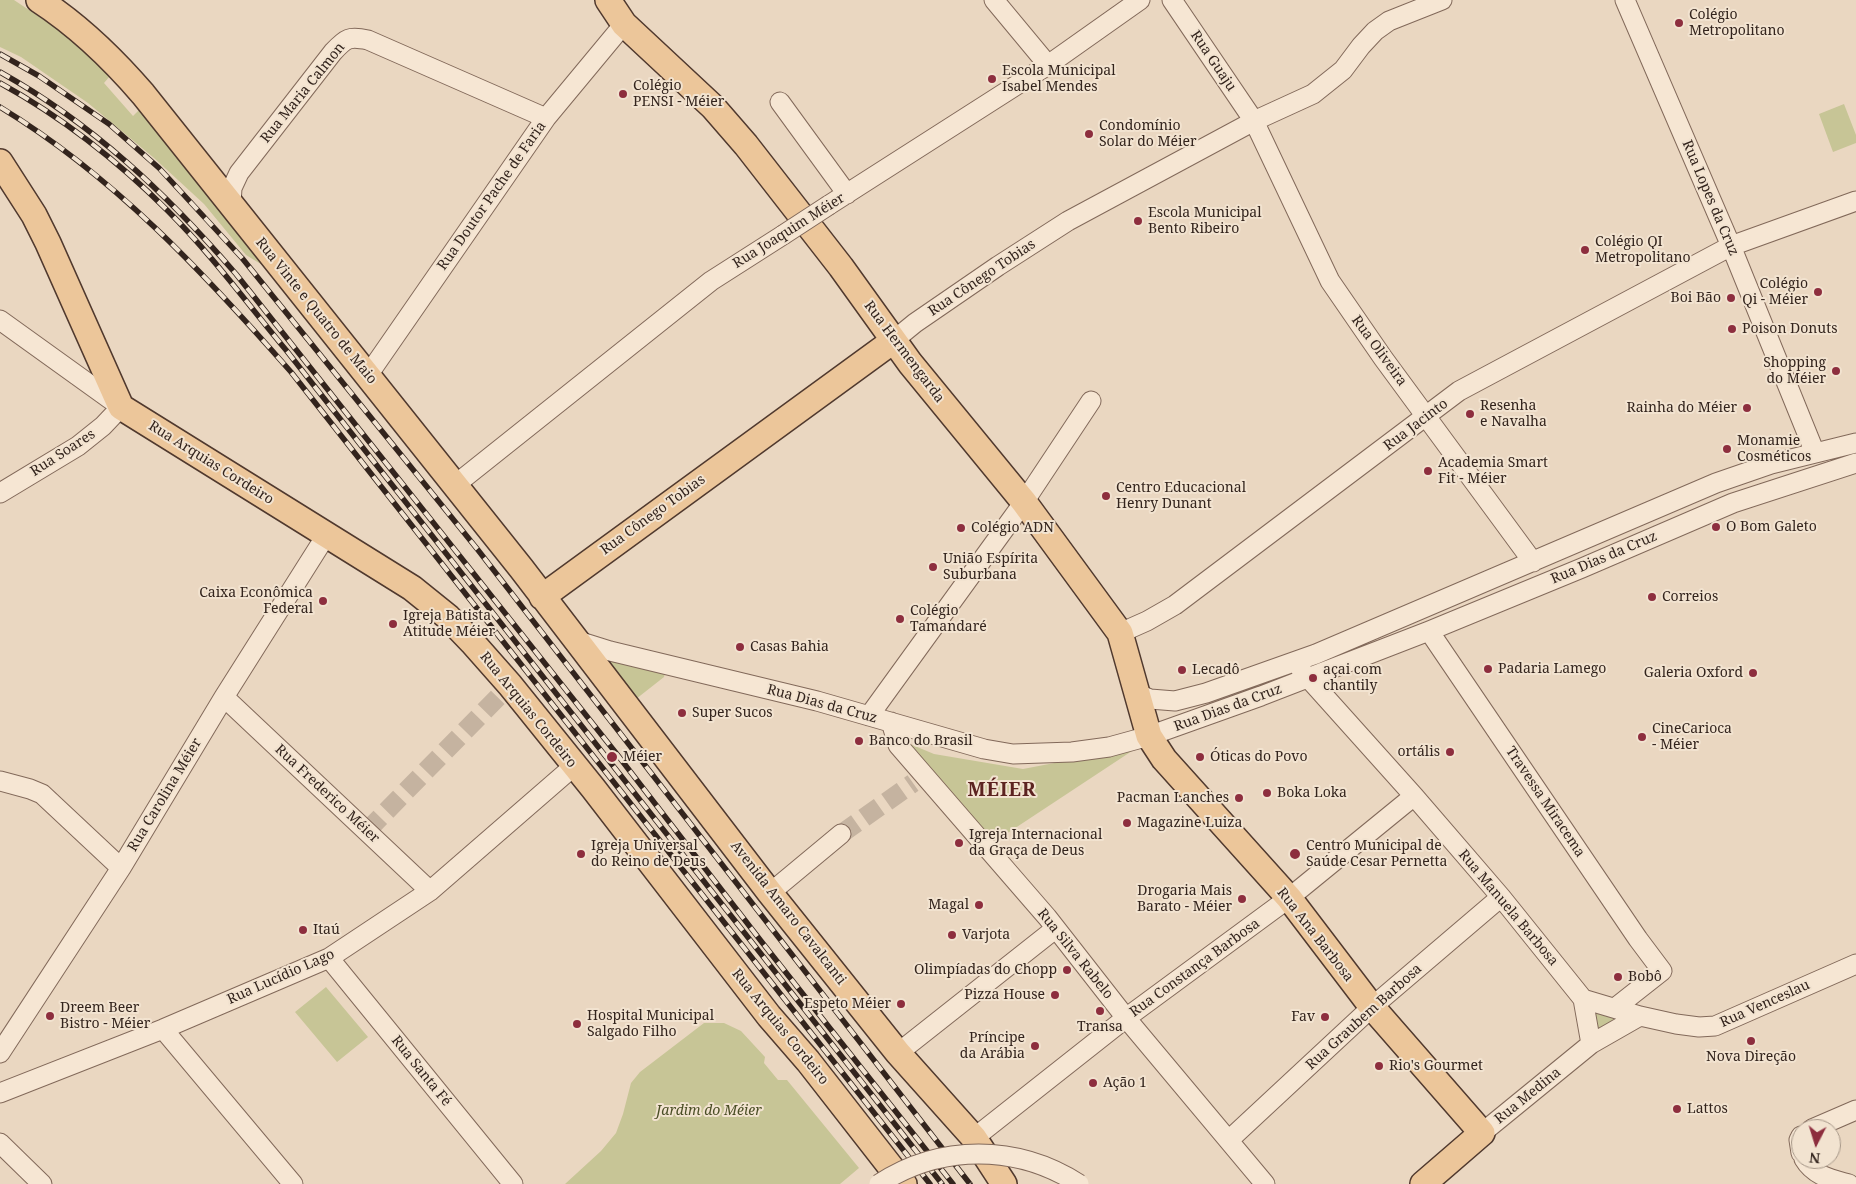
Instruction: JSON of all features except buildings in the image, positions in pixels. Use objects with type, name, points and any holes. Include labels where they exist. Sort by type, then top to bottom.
[{"type":"main road","name":"Rua Vinte e Quatro de Maio","points":[[39,0],[76,27],[114,61],[143,94],[368,375],[576,640]]},
{"type":"main road","name":"Rua Hermengarda","points":[[608,0],[624,24],[713,107],[735,132],[841,267],[893,341],[1024,502],[1120,633],[1149,736]]},
{"type":"main road","points":[[0,162],[20,190],[48,242],[121,407]]},
{"type":"main road","name":"Rua Cônego Tobias","points":[[542,597],[893,341]]},
{"type":"main road","name":"Rua Arquias Cordeiro","points":[[121,407],[412,588],[448,617],[510,685],[769,1016],[808,1061],[904,1184]]},
{"type":"main road","name":"Avenida Amaro Cavalcanti","points":[[576,640],[770,892],[898,1053],[974,1138],[1004,1184]]},
{"type":"main road","name":"Rua Ana Barbosa","points":[[1149,736],[1164,760],[1289,898],[1372,1007],[1482,1133]]},
{"type":"main road","name":"Rua Medina","points":[[1423,1184],[1482,1133]]},
{"type":"street","points":[[994,0],[1048,65]]},
{"type":"street","name":"Rua Guaju","points":[[1172,0],[1254,121]]},
{"type":"street","name":"Rua Cônego Tobias","points":[[893,341],[998,266],[1068,221],[1254,121],[1313,94],[1343,70],[1375,31],[1389,21],[1442,0]]},
{"type":"street","name":"Rua Lopes da Cruz","points":[[1625,0],[1731,246],[1815,453]]},
{"type":"street","name":"Rua Joaquim Méier","points":[[455,485],[711,281],[1048,65],[1137,1]]},
{"type":"street","name":"Rua Doutor Pache de Faria","points":[[368,375],[546,118],[624,24]]},
{"type":"street","name":"Rua Maria Calmon","points":[[231,204],[232,188],[239,173],[333,52],[348,38],[368,40],[546,118]]},
{"type":"street","points":[[780,102],[847,194]]},
{"type":"street","name":"Rua Oliveira","points":[[1254,121],[1330,281],[1533,562]]},
{"type":"street","name":"Rua Jacinto","points":[[1120,633],[1147,621],[1175,604],[1459,391],[1731,246],[1856,201]]},
{"type":"street","points":[[0,320],[121,407]]},
{"type":"street","points":[[869,716],[1024,502],[1091,401]]},
{"type":"street","name":"Rua Soares","points":[[0,493],[78,446],[103,426],[121,407]]},
{"type":"street","name":"Rua Dias da Cruz","points":[[1138,694],[1150,699],[1175,701],[1206,693],[1293,662],[1716,483],[1771,464],[1856,443]]},
{"type":"street","name":"Rua Dias da Cruz","points":[[576,640],[610,651],[869,716],[984,749],[1013,754],[1072,752],[1109,747],[1149,736],[1309,678],[1429,631],[1582,568],[1733,502],[1856,463]]},
{"type":"street","name":"Rua Carolina Méier","points":[[0,1053],[120,868],[224,697],[327,534]]},
{"type":"street","name":"Travessa Miracema","points":[[1429,631],[1632,931],[1662,971],[1615,1008]]},
{"type":"street","name":"Rua Manuela Barbosa","points":[[1293,662],[1414,796],[1501,897],[1583,999]]},
{"type":"street","name":"Rua Frederico Méier","points":[[224,697],[430,891]]},
{"type":"street","name":"Rua Silva Rabelo","points":[[891,722],[898,745],[919,780],[1055,929],[1126,1018],[1265,1184]]},
{"type":"street","name":"Rua Lucídio Lago","points":[[0,1093],[163,1029],[329,958],[430,891],[574,766]]},
{"type":"street","points":[[0,781],[42,794],[120,868]]},
{"type":"street","name":"Rua Constança Barbosa","points":[[974,1138],[1126,1018],[1289,898],[1414,796]]},
{"type":"street","points":[[770,892],[841,834]]},
{"type":"street","name":"Rua Graubem Barbosa","points":[[1229,1140],[1372,1007],[1501,897]]},
{"type":"street","points":[[898,1053],[1055,929]]},
{"type":"street","name":"Rua Santa Fé","points":[[329,958],[513,1184]]},
{"type":"street","name":"Rua Venceslau","points":[[1640,1016],[1676,1024],[1715,1026],[1856,964]]},
{"type":"street","points":[[1591,1044],[1583,999],[1640,1016]]},
{"type":"street","name":"Rua Medina","points":[[1482,1133],[1591,1044],[1640,1016]]},
{"type":"street","points":[[163,1029],[293,1184]]},
{"type":"street","points":[[1835,1119],[1856,1110]]},
{"type":"street","points":[[0,1143],[42,1184]]},
{"type":"street","points":[[879,1184],[905,1169],[931,1160],[975,1153],[1032,1162],[1064,1174],[1079,1184]]},
{"type":"street","points":[[1810,1169],[1816,1174],[1849,1184]]},
{"type":"green space","points":[[0,0],[14,0],[56,28],[109,71],[110,76],[104,83],[133,116],[140,109],[264,266],[246,255],[204,204],[154,158],[88,103],[21,57],[0,47]]},
{"type":"green space","points":[[1844,104],[1856,135],[1856,143],[1833,152],[1819,114]]},
{"type":"green space","points":[[612,659],[666,669],[664,677],[636,699],[610,666],[609,662]]},
{"type":"green space","points":[[910,744],[934,754],[1023,769],[1138,747],[994,842]]},
{"type":"green space","points":[[326,987],[368,1037],[337,1062],[295,1012]]},
{"type":"green space","points":[[1591,1007],[1626,1016],[1595,1033]]},
{"type":"green space","name":"Jardim do Méier","points":[[704,1023],[724,1023],[741,1031],[765,1057],[764,1063],[778,1080],[787,1080],[859,1168],[840,1184],[565,1184],[601,1151],[616,1133],[631,1083],[640,1072]]},
{"type":"tunnel","points":[[367,831],[502,693]]},
{"type":"tunnel","points":[[841,834],[913,783]]},
{"type":"railway","points":[[0,54],[39,76],[109,124],[159,168],[242,258],[478,550],[970,1184]]},
{"type":"railway","points":[[0,72],[66,114],[127,162],[183,216],[236,274],[616,753],[761,941],[953,1184]]},
{"type":"railway","points":[[0,83],[45,110],[109,157],[168,211],[214,261],[942,1184]]},
{"type":"railway","points":[[0,107],[42,134],[81,164],[156,228],[225,299],[291,372],[930,1184]]},
{"type":"place","name":"Colégio Metropolitano","points":[[1679,23]]},
{"type":"place","name":"Escola Municipal Isabel Mendes","points":[[992,79]]},
{"type":"place","name":"Colégio PENSI - Méier","points":[[623,94]]},
{"type":"place","name":"Condomínio Solar do Méier","points":[[1089,134]]},
{"type":"place","name":"Escola Municipal Bento Ribeiro","points":[[1138,221]]},
{"type":"place","name":"Colégio QI Metropolitano","points":[[1585,250]]},
{"type":"place","name":"Colégio Qi - Méier","points":[[1818,292]]},
{"type":"place","name":"Boi Bão","points":[[1731,298]]},
{"type":"place","name":"Poison Donuts","points":[[1732,329]]},
{"type":"place","name":"Shopping do Méier","points":[[1836,371]]},
{"type":"place","name":"Rainha do Méier","points":[[1747,408]]},
{"type":"place","name":"Resenha e Navalha","points":[[1470,414]]},
{"type":"place","name":"Monamie Cosméticos","points":[[1727,449]]},
{"type":"place","name":"Academia Smart Fit - Méier","points":[[1428,471]]},
{"type":"place","name":"Centro Educacional Henry Dunant","points":[[1106,496]]},
{"type":"place","name":"O Bom Galeto","points":[[1716,527]]},
{"type":"place","name":"Colégio ADN","points":[[961,528]]},
{"type":"place","name":"União Espírita Suburbana","points":[[933,567]]},
{"type":"place","name":"Correios","points":[[1652,597]]},
{"type":"place","name":"Caixa Econômica Federal","points":[[323,601]]},
{"type":"place","name":"Colégio Tamandaré","points":[[900,619]]},
{"type":"place","name":"Igreja Batista Atitude Méier","points":[[393,624]]},
{"type":"place","name":"Casas Bahia","points":[[740,647]]},
{"type":"place","name":"Padaria Lamego","points":[[1488,669]]},
{"type":"place","name":"Lecadô","points":[[1182,670]]},
{"type":"place","name":"Galeria Oxford","points":[[1753,673]]},
{"type":"place","name":"açai com chantily","points":[[1313,678]]},
{"type":"place","name":"Super Sucos","points":[[682,713]]},
{"type":"place","name":"CineCarioca - Méier","points":[[1642,737]]},
{"type":"place","name":"Banco do Brasil","points":[[859,741]]},
{"type":"place","name":"ortális","points":[[1450,752]]},
{"type":"place","name":"Méier","points":[[612,757]]},
{"type":"place","name":"Óticas do Povo","points":[[1200,757]]},
{"type":"place","name":"Boka Loka","points":[[1267,793]]},
{"type":"place","name":"Pacman Lanches","points":[[1239,798]]},
{"type":"place","name":"Magazine Luiza","points":[[1127,823]]},
{"type":"place","name":"Igreja Internacional da Graça de Deus","points":[[959,843]]},
{"type":"place","name":"Igreja Universal do Reino de Deus","points":[[581,854]]},
{"type":"place","name":"Centro Municipal de Saúde Cesar Pernetta","points":[[1295,854]]},
{"type":"place","name":"Drogaria Mais Barato - Méier","points":[[1242,899]]},
{"type":"place","name":"Magal","points":[[979,905]]},
{"type":"place","name":"Itaú","points":[[303,930]]},
{"type":"place","name":"Varjota","points":[[952,935]]},
{"type":"place","name":"Olimpíadas do Chopp","points":[[1067,970]]},
{"type":"place","name":"Bobô","points":[[1618,977]]},
{"type":"place","name":"Pizza House","points":[[1055,995]]},
{"type":"place","name":"Espeto Méier","points":[[901,1004]]},
{"type":"place","name":"Transa","points":[[1100,1011]]},
{"type":"place","name":"Dreem Beer Bistro - Méier","points":[[50,1016]]},
{"type":"place","name":"Fav","points":[[1325,1017]]},
{"type":"place","name":"Hospital Municipal Salgado Filho","points":[[577,1024]]},
{"type":"place","name":"Nova Direção","points":[[1751,1041]]},
{"type":"place","name":"Príncipe da Arábia","points":[[1035,1046]]},
{"type":"place","name":"Rio's Gourmet","points":[[1379,1066]]},
{"type":"place","name":"Ação 1","points":[[1093,1083]]},
{"type":"place","name":"Lattos","points":[[1677,1109]]},
{"type":"district","name":"MÉIER","points":[[1002,791]]}]
